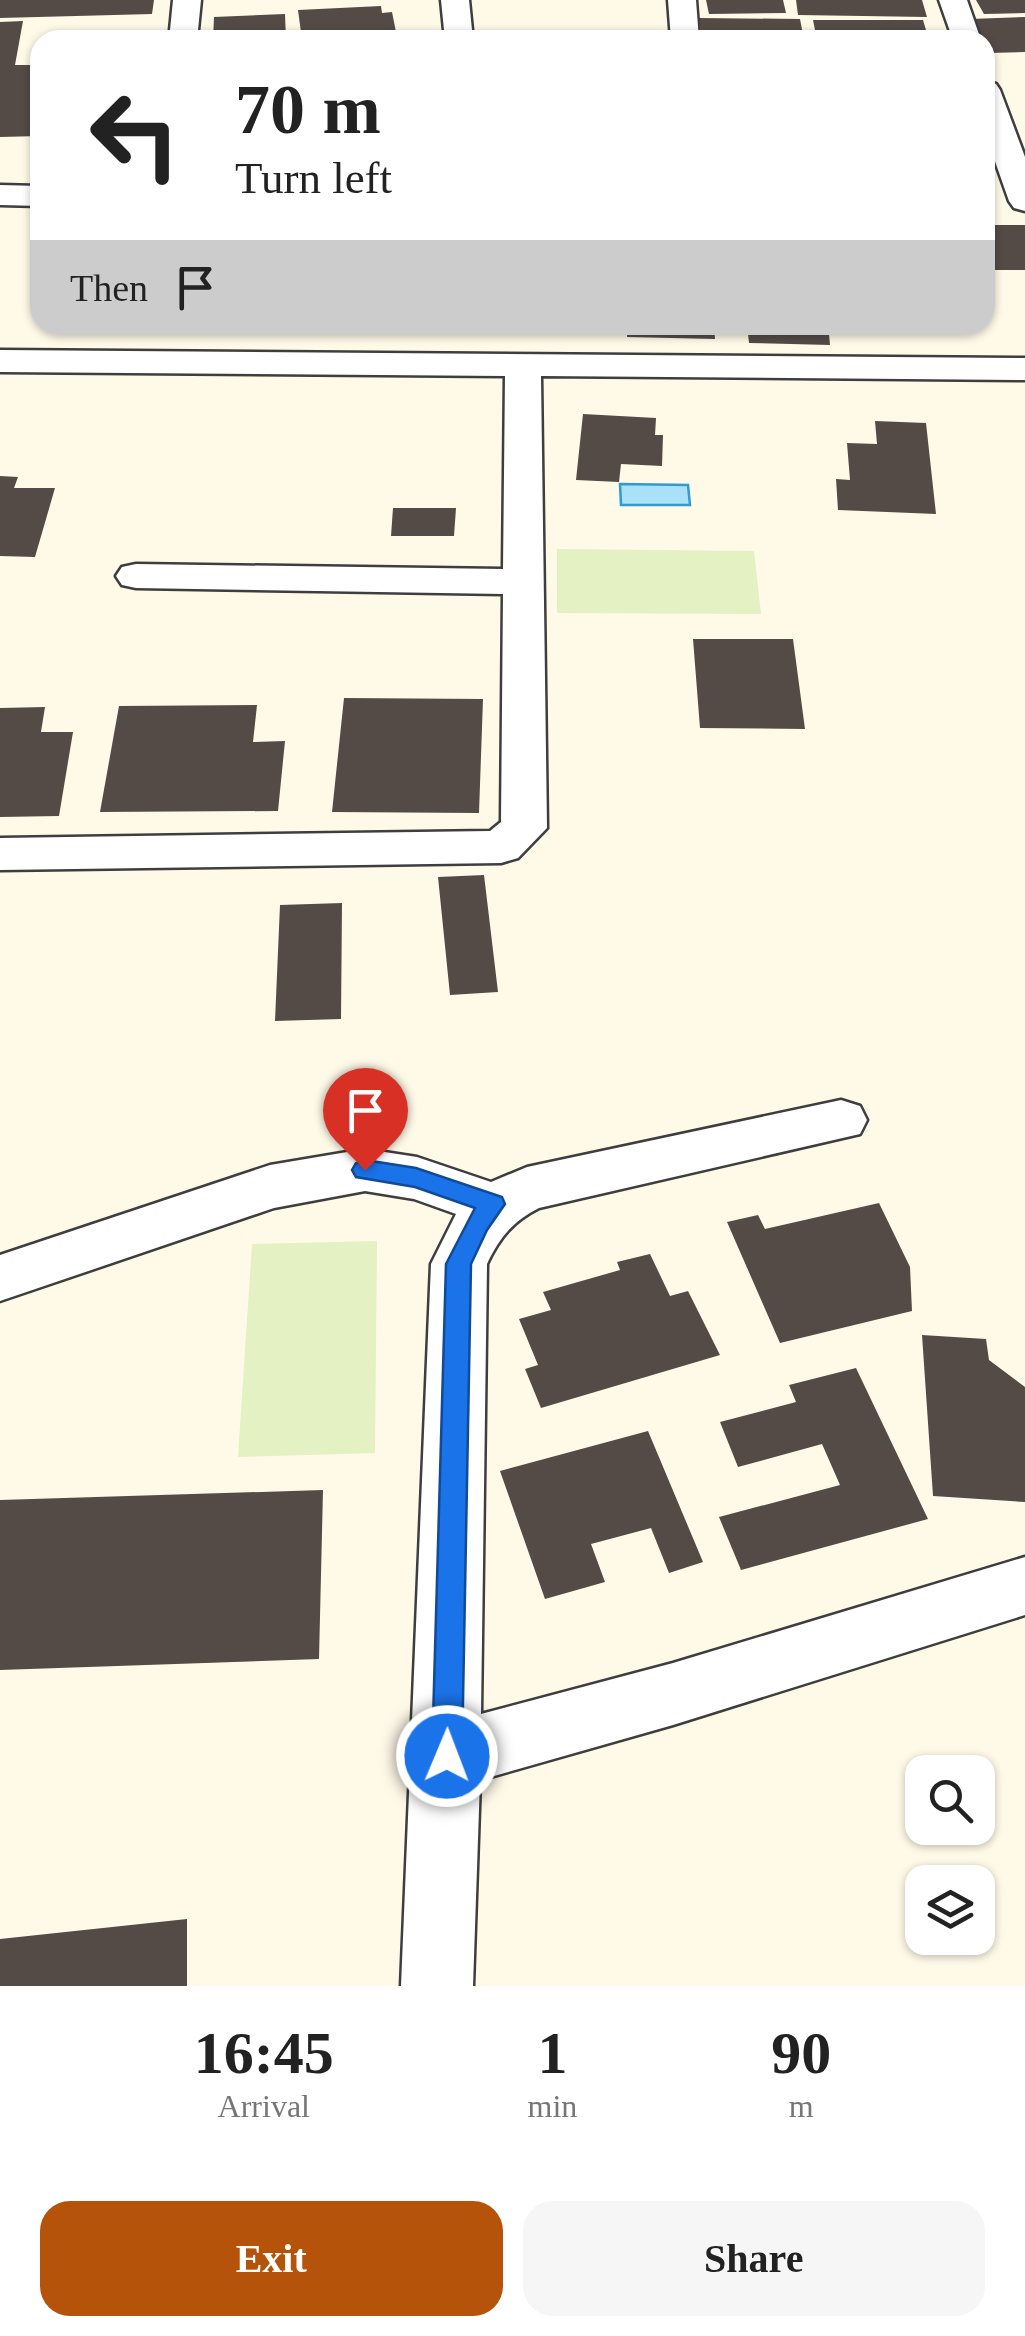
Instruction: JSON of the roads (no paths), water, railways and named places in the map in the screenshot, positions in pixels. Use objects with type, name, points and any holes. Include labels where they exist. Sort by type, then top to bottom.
[{"type":"street","points":[[183,30],[187,0]]},
{"type":"street","points":[[455,0],[458,30]]},
{"type":"street","points":[[682,0],[684,30]]},
{"type":"street","points":[[953,0],[964,30]]},
{"type":"street","points":[[995,126],[1016,203]]},
{"type":"street","points":[[0,196],[30,196]]},
{"type":"street","points":[[590,335],[591,364]]},
{"type":"street","points":[[0,361],[1025,369]]},
{"type":"street","points":[[0,854],[501,847],[524,828],[520,582],[523,363]]},
{"type":"street","points":[[136,576],[520,582]]},
{"type":"street","points":[[436,1986],[447,1756],[458,1264],[477,1224],[493,1204],[527,1189],[841,1120]]},
{"type":"street","points":[[0,1278],[270,1187],[365,1170],[416,1178],[493,1204]]},
{"type":"street","points":[[447,1756],[673,1694],[1025,1586]]},
{"type":"water","points":[[620,484],[688,485],[690,505],[621,505]]}]
